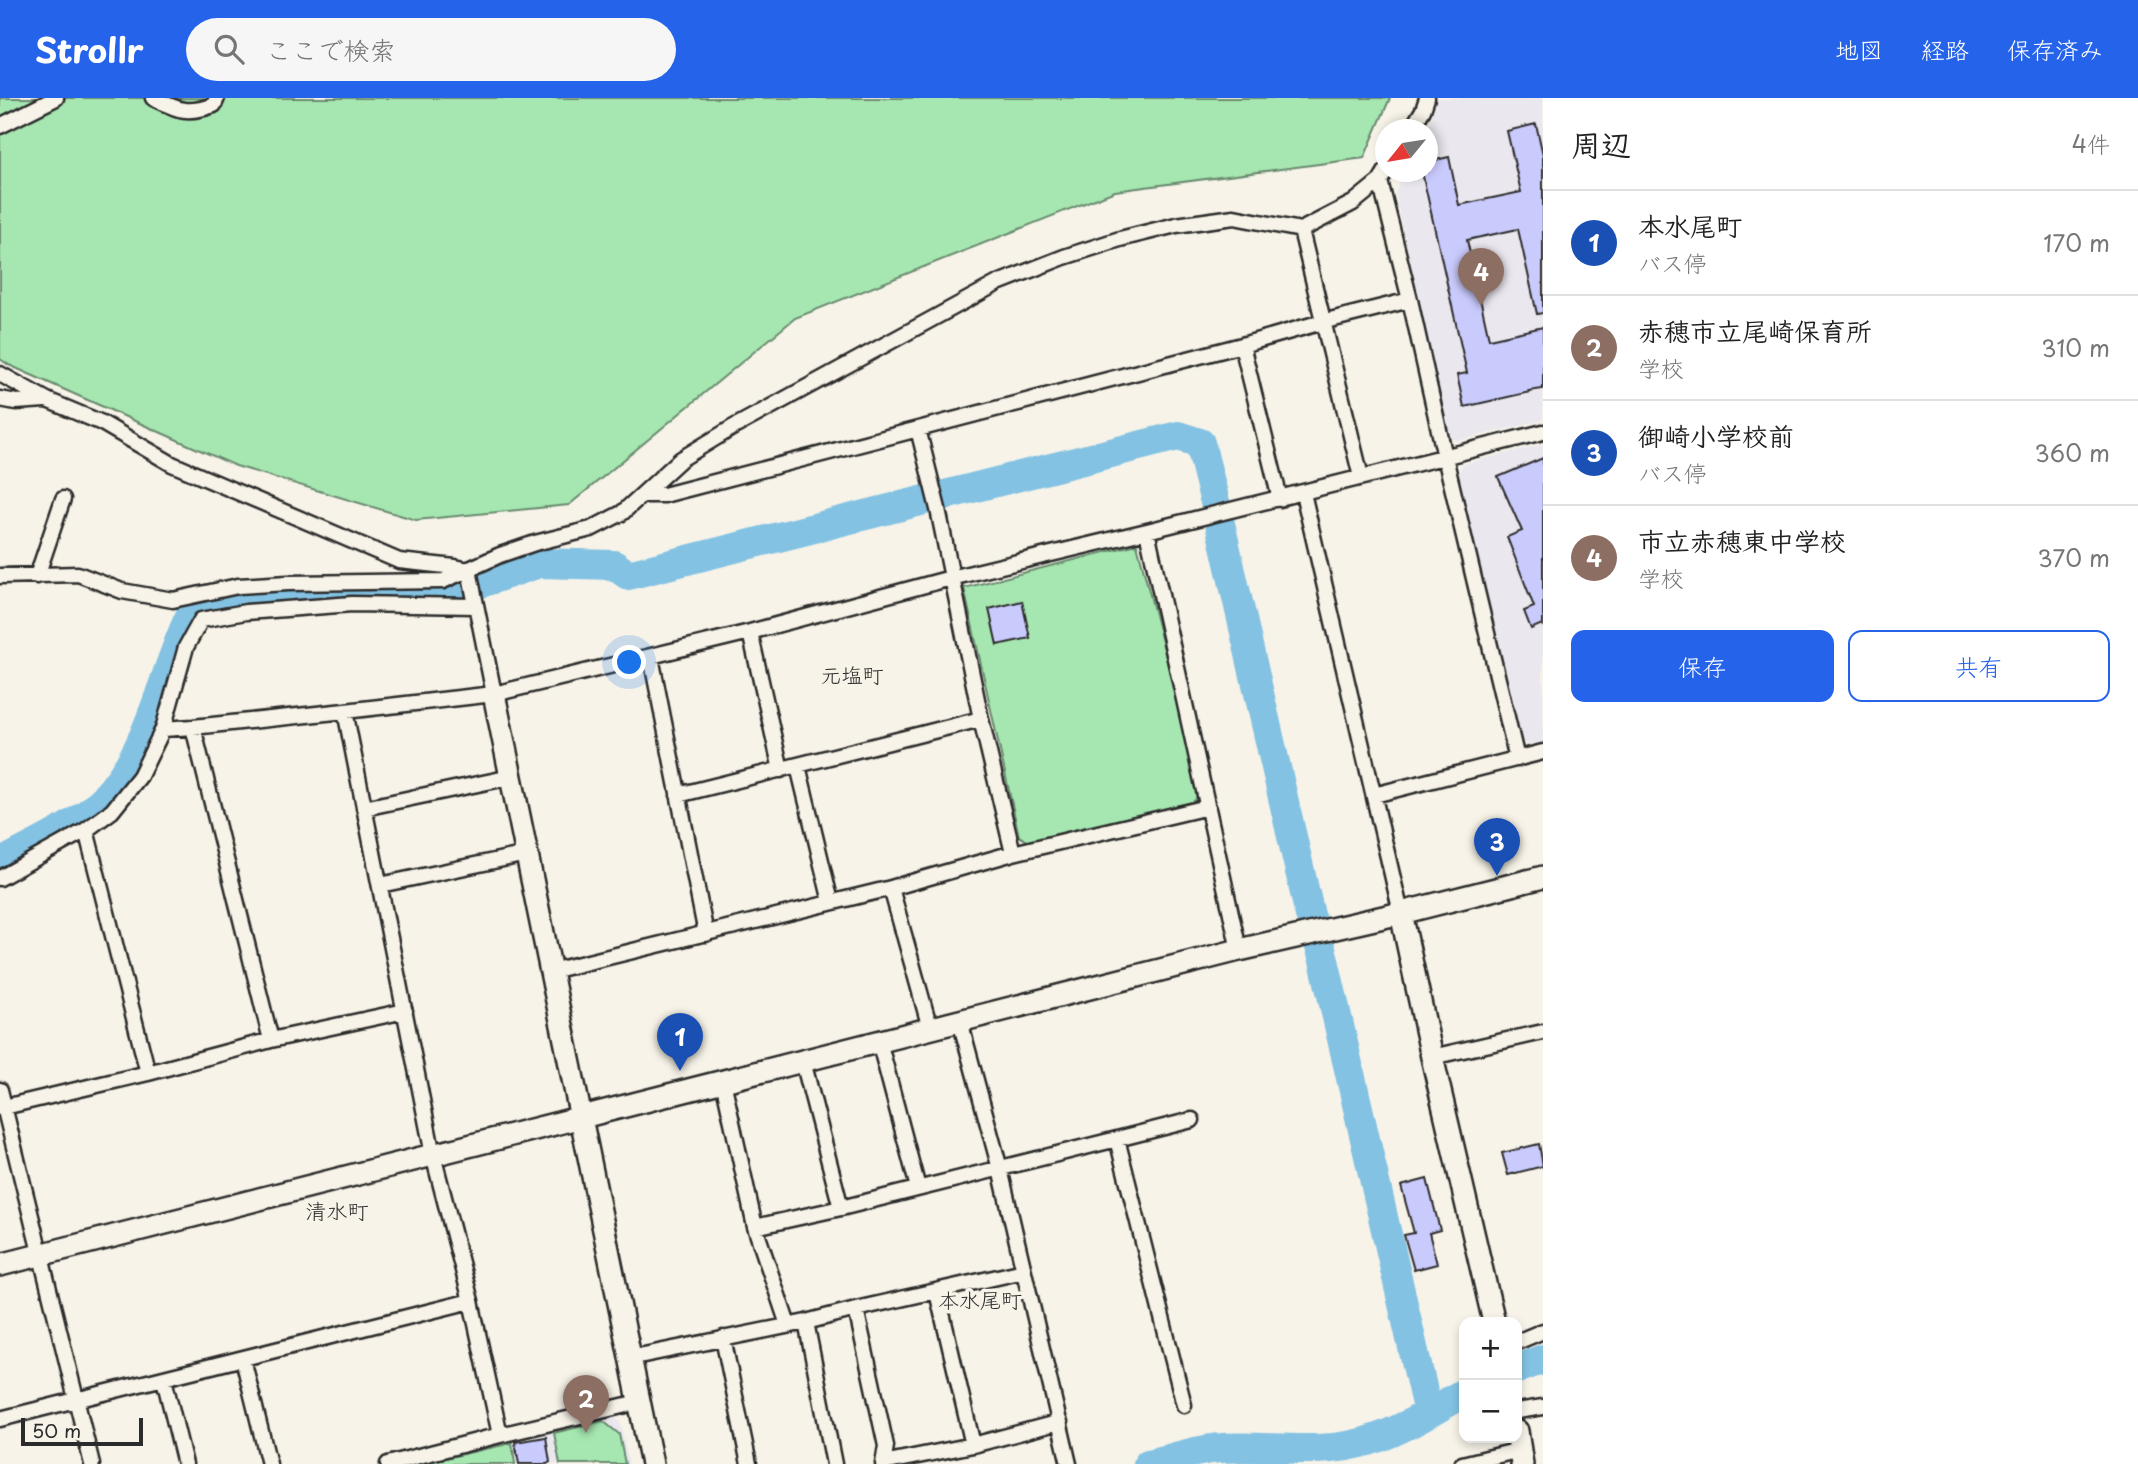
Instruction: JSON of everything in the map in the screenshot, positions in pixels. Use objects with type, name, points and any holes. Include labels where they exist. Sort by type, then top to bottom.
[{"type":"street","points":[[0,126],[56,98]]},
{"type":"street","points":[[153,98],[194,113],[214,106],[217,98]]},
{"type":"street","points":[[1418,119],[1427,98]]},
{"type":"street","points":[[0,576],[78,574],[122,591],[173,600],[239,586],[443,581],[500,555],[591,529],[622,513],[681,459],[732,428],[998,283],[1075,253],[1176,225],[1234,217],[1301,230],[1353,203],[1376,182]]},
{"type":"street","points":[[1383,182],[1517,759]]},
{"type":"street","points":[[1301,230],[1361,477]]},
{"type":"street","points":[[644,495],[664,495],[1410,300]]},
{"type":"street","points":[[1242,345],[1280,499]]},
{"type":"street","points":[[0,374],[47,400],[102,423],[172,464],[399,561],[468,570]]},
{"type":"street","points":[[0,399],[16,402],[47,400]]},
{"type":"street","points":[[918,429],[1013,853]]},
{"type":"street","points":[[163,729],[494,694],[651,657],[951,578],[1543,432]]},
{"type":"street","points":[[1303,493],[1493,1317]]},
{"type":"street","points":[[37,576],[63,499]]},
{"type":"street","points":[[1147,531],[1239,950]]},
{"type":"street","points":[[468,570],[652,1464]]},
{"type":"street","points":[[0,878],[86,831],[112,811],[140,776],[163,729],[186,647],[201,621],[246,612],[352,604],[476,606]]},
{"type":"street","points":[[750,632],[781,770]]},
{"type":"street","points":[[651,657],[706,934]]},
{"type":"street","points":[[345,711],[433,1154],[471,1301],[500,1434]]},
{"type":"street","points":[[678,795],[981,719]]},
{"type":"street","points":[[193,727],[271,1040]]},
{"type":"street","points":[[1374,795],[1543,752]]},
{"type":"street","points":[[798,766],[831,902]]},
{"type":"street","points":[[364,808],[511,777]]},
{"type":"street","points":[[551,971],[891,888],[1013,853],[1208,807]]},
{"type":"street","points":[[86,831],[148,1073]]},
{"type":"street","points":[[380,885],[527,854]]},
{"type":"street","points":[[0,1265],[1239,950],[1543,877]]},
{"type":"street","points":[[891,888],[930,1028]]},
{"type":"street","points":[[2,1107],[148,1073],[271,1040],[405,1012]]},
{"type":"street","points":[[960,1021],[1000,1169],[1069,1464]]},
{"type":"street","points":[[1432,1057],[1543,1032]]},
{"type":"street","points":[[879,1041],[918,1188]]},
{"type":"street","points":[[803,1060],[841,1208]]},
{"type":"street","points":[[723,1081],[755,1227],[788,1325]]},
{"type":"street","points":[[0,1090],[2,1107],[93,1464]]},
{"type":"street","points":[[755,1227],[1192,1120]]},
{"type":"street","points":[[1117,1139],[1184,1405]]},
{"type":"street","points":[[629,1358],[806,1322],[1024,1270]]},
{"type":"street","points":[[937,1292],[973,1445]]},
{"type":"street","points":[[0,1419],[471,1301]]},
{"type":"street","points":[[856,1309],[886,1446],[883,1464],[973,1445],[1060,1422]]},
{"type":"street","points":[[806,1322],[834,1464]]},
{"type":"street","points":[[1522,1340],[1543,1331]]},
{"type":"street","points":[[723,1338],[749,1464]]},
{"type":"street","points":[[243,1359],[269,1464]]},
{"type":"street","points":[[164,1379],[185,1464]]},
{"type":"street","points":[[388,1464],[500,1434],[639,1402]]},
{"type":"street","points":[[1522,1410],[1543,1407]]},
{"type":"street","points":[[1462,1464],[1520,1448]]},
{"type":"shaded area","points":[[1437,98],[1543,98],[1543,420],[1457,441],[1449,437],[1395,193],[1401,182],[1438,182],[1438,119],[1431,119]]},
{"type":"shaded area","points":[[1543,444],[1543,743],[1530,746],[1521,740],[1458,475],[1463,464]]},
{"type":"shaded area","points":[[614,1416],[620,1423],[629,1464],[515,1464],[512,1443]]},
{"type":"green space","points":[[0,98],[1390,98],[1381,119],[1375,119],[1375,133],[1364,158],[1115,191],[795,318],[569,505],[416,520],[236,466],[0,359]]},
{"type":"green space","points":[[1137,544],[1200,791],[1194,802],[1029,842],[1019,836],[964,588]]},
{"type":"green space","points":[[603,1421],[619,1434],[625,1464],[560,1464],[554,1433]]},
{"type":"green space","points":[[512,1443],[515,1464],[419,1464]]},
{"type":"building","points":[[1536,124],[1543,155],[1543,313],[1537,314],[1518,229],[1467,240],[1489,339],[1543,327],[1543,389],[1464,407],[1457,375],[1467,373],[1424,182],[1438,182],[1438,160],[1449,157],[1459,205],[1521,192],[1507,131]]},
{"type":"building","points":[[1543,458],[1543,627],[1542,624],[1531,629],[1524,611],[1534,607],[1507,537],[1522,531],[1498,477]]},
{"type":"building","points":[[1022,601],[1030,638],[997,645],[989,609]]},
{"type":"building","points":[[1539,1144],[1543,1166],[1508,1175],[1502,1153]]},
{"type":"building","points":[[1427,1179],[1440,1230],[1429,1233],[1437,1264],[1414,1270],[1404,1235],[1414,1233],[1401,1186]]},
{"type":"building","points":[[546,1437],[550,1462],[519,1464],[515,1442]]},
{"type":"waterway","points":[[0,864],[70,825],[92,810],[112,790],[141,743],[192,612],[207,606],[255,596],[328,590],[466,588],[539,563],[614,565],[628,575],[1178,436],[1200,443],[1310,915],[1323,956],[1428,1413]]},
{"type":"waterway","points":[[1522,1367],[1543,1359]]},
{"type":"waterway","points":[[1148,1464],[1213,1449],[1314,1449],[1350,1445],[1393,1432],[1459,1396]]},
{"type":"place","name":"市立赤穂東中学校","points":[[1481,306]]},
{"type":"place","name":"御崎小学校前","points":[[1497,876]]},
{"type":"place","name":"本水尾町","points":[[680,1071]]},
{"type":"place","name":"赤穂市立尾崎保育所","points":[[586,1433]]},
{"type":"district","name":"元塩町","points":[[852,674]]},
{"type":"district","name":"清水町","points":[[337,1210]]},
{"type":"district","name":"本水尾町","points":[[980,1299]]}]
